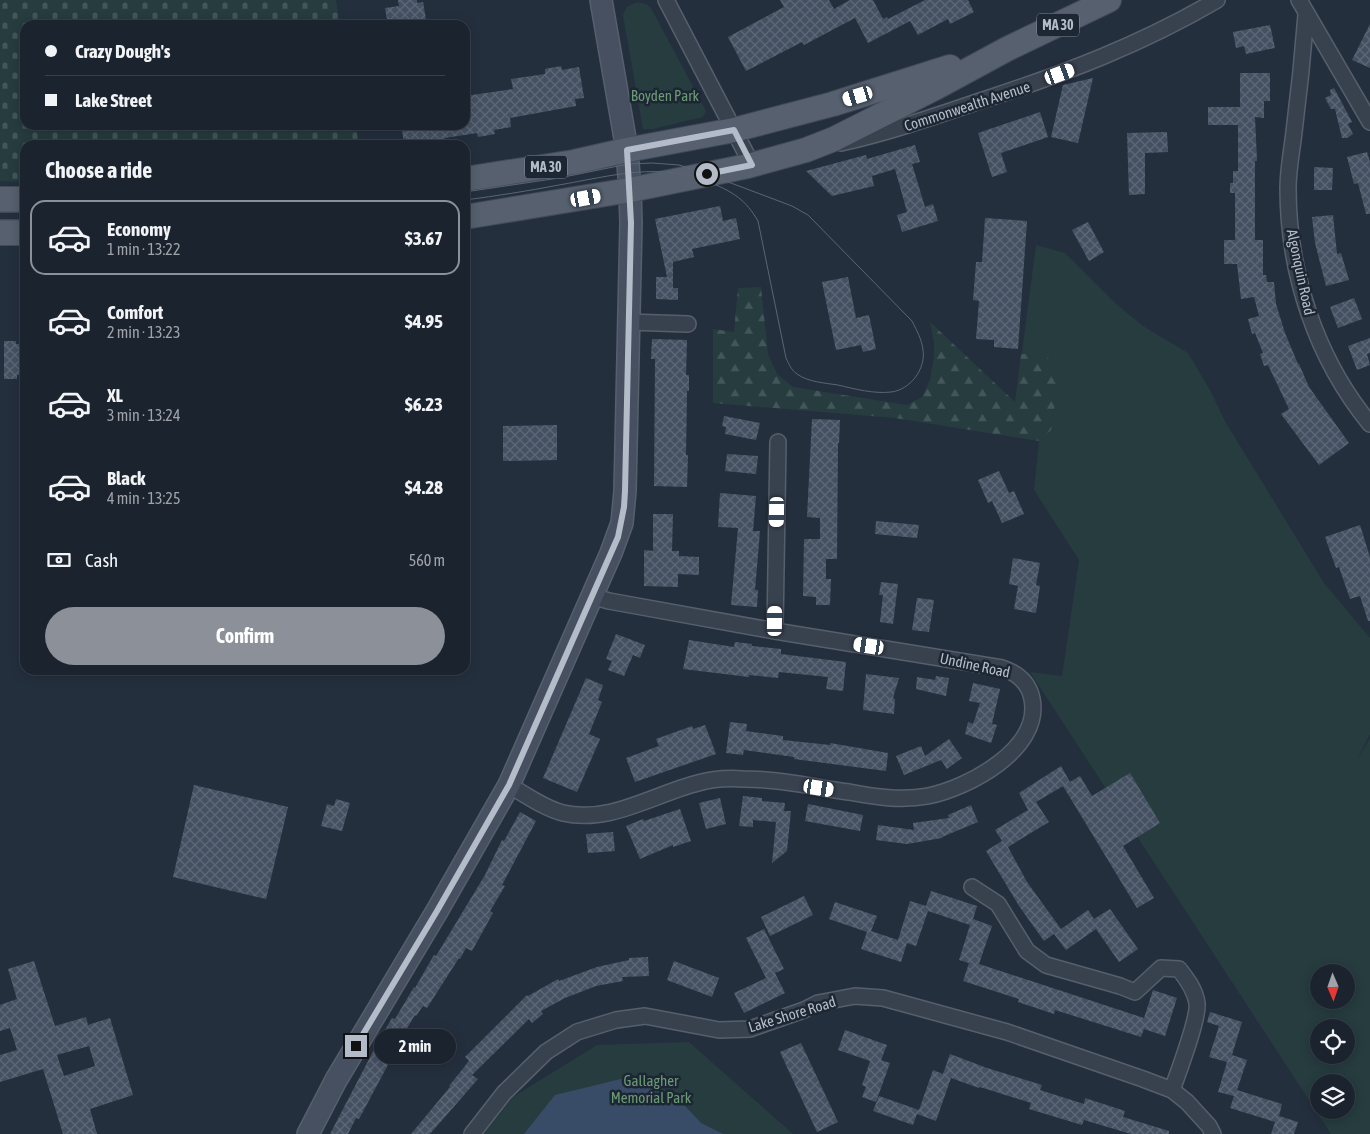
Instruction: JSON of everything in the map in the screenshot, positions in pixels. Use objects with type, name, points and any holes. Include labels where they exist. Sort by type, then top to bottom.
[{"type":"main road","name":"Commonwealth Avenue","points":[[470,217],[630,190],[791,155],[834,139],[935,88],[1006,49],[1109,0]]},
{"type":"main road","name":"Commonwealth Avenue","points":[[470,178],[574,162],[734,130],[883,89],[1006,49]]},
{"type":"main road","points":[[0,199],[20,199]]},
{"type":"main road","points":[[0,233],[20,233]]},
{"type":"street","points":[[308,1134],[336,1080],[437,911],[509,785],[618,537],[624,507],[631,233],[630,190],[627,150],[601,0]]},
{"type":"street","points":[[666,0],[752,165]]},
{"type":"street","name":"Commonwealth Avenue","points":[[791,155],[902,128],[1063,73],[1134,44],[1217,0]]},
{"type":"street","points":[[1299,0],[1370,122]]},
{"type":"street","name":"Algonquin Road","points":[[1306,15],[1304,53],[1288,187],[1291,242],[1310,318],[1343,384],[1370,424]]},
{"type":"street","points":[[628,322],[688,324]]},
{"type":"street","points":[[775,631],[778,442]]},
{"type":"street","name":"Undine Road","points":[[509,785],[549,808],[563,813],[579,815],[608,813],[699,782],[722,779],[786,782],[888,798],[917,798],[946,791],[986,772],[1000,762],[1017,745],[1030,723],[1033,706],[1030,691],[1021,678],[1008,670],[970,662],[775,631],[609,601],[591,596]]},
{"type":"street","points":[[972,887],[998,904],[1027,951],[1046,965],[1135,992],[1161,968],[1179,969],[1188,980],[1197,1004],[1191,1032],[1172,1090]]},
{"type":"street","name":"Lake Shore Road","points":[[472,1134],[504,1093],[546,1052],[577,1032],[616,1020],[645,1016],[719,1030],[750,1029],[804,1010],[818,1003],[855,996],[883,998],[1007,1032],[1107,1065],[1172,1090],[1187,1102],[1209,1126],[1213,1134]]},
{"type":"green space","points":[[0,0],[336,0],[339,20],[20,20],[20,130],[357,130],[358,140],[20,140],[20,182],[0,181]]},
{"type":"green space","name":"Boyden Park","points":[[637,2],[646,4],[651,8],[706,111],[703,117],[653,129],[643,129],[623,15],[627,7]]},
{"type":"green space","points":[[1036,245],[1065,253],[1114,302],[1143,326],[1188,353],[1210,390],[1226,423],[1324,583],[1370,638],[1370,734],[1357,760],[1370,738],[1370,1134],[1331,1134],[1321,1119],[1355,1119],[1355,1074],[1310,1074],[1310,1102],[1030,672],[1062,676],[1079,560],[1034,490],[1039,441],[1011,436]]},
{"type":"green space","points":[[761,287],[768,354],[777,374],[793,387],[907,405],[922,397],[930,380],[934,357],[934,342],[930,322],[1015,402],[1021,354],[1044,354],[1053,363],[1059,376],[1051,430],[1039,441],[895,418],[713,403],[713,329],[734,332],[738,288]]},
{"type":"green space","name":"Gallagher Memorial Park","points":[[689,1042],[793,1134],[484,1134],[513,1097],[597,1045]]},
{"type":"water","points":[[629,1077],[659,1086],[686,1107],[701,1123],[723,1134],[524,1134],[555,1095]]},
{"type":"building","points":[[398,0],[417,0],[417,3],[423,2],[426,20],[387,20],[385,8],[399,6]]},
{"type":"building","points":[[780,0],[829,0],[834,9],[850,0],[873,0],[883,19],[887,17],[888,19],[925,0],[968,0],[974,12],[950,24],[948,19],[918,35],[910,21],[868,43],[855,18],[804,45],[802,42],[746,71],[728,37],[784,7]]},
{"type":"building","points":[[1370,24],[1370,68],[1352,60]]},
{"type":"building","points":[[1270,25],[1275,48],[1246,54],[1244,46],[1236,48],[1233,32]]},
{"type":"building","points":[[561,66],[562,70],[579,67],[584,98],[575,99],[576,106],[510,118],[511,127],[494,130],[495,134],[478,137],[477,133],[445,138],[445,140],[403,140],[402,130],[470,130],[470,95],[513,89],[511,79],[545,74],[545,69]]},
{"type":"building","points":[[1240,73],[1270,73],[1270,101],[1264,101],[1264,118],[1255,117],[1257,161],[1255,161],[1255,240],[1263,240],[1263,275],[1266,275],[1267,282],[1274,282],[1276,304],[1285,333],[1309,387],[1349,443],[1319,465],[1281,414],[1289,409],[1268,365],[1264,366],[1260,354],[1263,353],[1255,333],[1252,334],[1248,319],[1259,316],[1254,297],[1241,299],[1237,264],[1224,264],[1224,240],[1235,240],[1235,193],[1230,193],[1230,183],[1233,183],[1233,171],[1238,171],[1238,125],[1208,125],[1208,107],[1240,107]]},
{"type":"building","points":[[1093,78],[1078,143],[1051,137],[1063,85]]},
{"type":"building","points":[[1334,88],[1352,122],[1348,124],[1353,134],[1347,138],[1342,138],[1335,109],[1331,109],[1325,98],[1331,95],[1330,90]]},
{"type":"building","points":[[1040,112],[1048,137],[1001,153],[1007,172],[992,177],[978,133]]},
{"type":"building","points":[[1167,132],[1168,152],[1145,153],[1145,194],[1129,195],[1127,133]]},
{"type":"building","points":[[915,145],[920,162],[912,164],[925,207],[933,204],[938,221],[902,232],[897,215],[907,212],[895,169],[872,176],[874,186],[832,196],[806,171],[866,155],[867,159]]},
{"type":"building","points":[[1367,152],[1370,162],[1370,214],[1366,214],[1358,183],[1354,184],[1347,157]]},
{"type":"building","points":[[1314,167],[1333,168],[1332,190],[1314,190]]},
{"type":"building","points":[[720,206],[723,221],[736,218],[740,239],[692,249],[694,257],[673,262],[673,288],[678,288],[678,300],[656,299],[656,277],[667,277],[655,219]]},
{"type":"building","points":[[1333,215],[1337,254],[1341,253],[1349,280],[1326,286],[1315,243],[1312,217]]},
{"type":"building","points":[[985,218],[1027,221],[1018,349],[994,347],[994,340],[976,339],[979,301],[973,300],[976,262],[982,262]]},
{"type":"building","points":[[1088,222],[1104,252],[1089,261],[1072,230]]},
{"type":"building","points":[[848,277],[856,318],[869,315],[876,349],[863,352],[861,345],[836,350],[822,282]]},
{"type":"building","points":[[1354,298],[1362,319],[1338,328],[1330,307]]},
{"type":"building","points":[[1370,338],[1370,353],[1367,354],[1370,365],[1357,370],[1348,346]]},
{"type":"building","points":[[652,339],[687,340],[686,375],[689,375],[689,391],[687,391],[687,487],[654,486],[655,359],[651,359]]},
{"type":"building","points":[[4,341],[16,341],[16,344],[20,344],[20,375],[17,375],[17,379],[4,379]]},
{"type":"building","points":[[724,416],[760,423],[756,440],[725,434],[726,427],[722,426]]},
{"type":"building","points":[[812,419],[840,420],[838,443],[837,559],[826,559],[826,579],[831,579],[830,605],[816,605],[816,597],[803,596],[804,539],[820,539],[820,518],[807,517]]},
{"type":"building","points":[[557,425],[557,460],[503,461],[503,426]]},
{"type":"building","points":[[727,454],[758,456],[756,474],[725,471]]},
{"type":"building","points":[[999,471],[1009,493],[1014,491],[1024,514],[1002,523],[992,501],[988,503],[978,480]]},
{"type":"building","points":[[720,493],[756,496],[753,531],[760,531],[755,590],[758,590],[757,607],[731,605],[738,528],[718,527]]},
{"type":"building","points":[[653,514],[673,514],[672,551],[679,551],[679,556],[699,557],[699,575],[678,574],[678,587],[644,586],[644,550],[653,551]]},
{"type":"building","points":[[876,521],[919,525],[917,538],[875,534]]},
{"type":"building","points":[[1360,525],[1370,557],[1370,621],[1368,621],[1360,596],[1350,599],[1339,567],[1336,568],[1325,537]]},
{"type":"building","points":[[1013,558],[1040,563],[1036,585],[1040,586],[1036,613],[1014,609],[1018,586],[1009,584]]},
{"type":"building","points":[[881,582],[898,584],[893,624],[880,622],[883,595],[879,595]]},
{"type":"building","points":[[917,598],[934,600],[929,632],[912,630]]},
{"type":"building","points":[[616,634],[645,645],[640,658],[633,655],[624,676],[608,670],[612,661],[606,659]]},
{"type":"building","points":[[689,640],[734,647],[735,642],[752,644],[752,646],[781,649],[781,654],[846,662],[843,691],[826,689],[828,677],[779,672],[778,678],[749,675],[749,677],[683,669]]},
{"type":"building","points":[[866,674],[899,678],[893,698],[895,699],[894,714],[863,710]]},
{"type":"building","points":[[936,676],[949,678],[946,696],[916,689],[917,677],[935,680]]},
{"type":"building","points":[[586,678],[603,685],[598,700],[602,702],[589,734],[600,739],[577,792],[543,778]]},
{"type":"building","points":[[973,683],[1000,689],[992,724],[997,725],[991,743],[965,734],[968,722],[973,724],[980,703],[969,701]]},
{"type":"building","points":[[730,722],[747,724],[746,731],[783,736],[783,740],[830,745],[830,743],[888,753],[886,771],[794,759],[794,757],[744,750],[743,755],[726,753]]},
{"type":"building","points":[[705,725],[716,754],[635,782],[626,758],[659,746],[656,739],[692,726],[693,729]]},
{"type":"building","points":[[949,739],[962,758],[947,769],[941,760],[904,775],[896,756],[921,746],[925,756]]},
{"type":"building","points":[[1061,766],[1070,782],[1036,802],[1049,822],[1008,847],[1027,882],[1061,929],[1044,941],[1019,906],[986,851],[1002,841],[995,830],[1028,810],[1019,793]]},
{"type":"building","points":[[1130,773],[1160,823],[1123,846],[1154,898],[1137,908],[1063,786],[1080,776],[1092,796]]},
{"type":"building","points":[[194,785],[288,807],[266,899],[173,877]]},
{"type":"building","points":[[743,796],[762,798],[762,801],[785,803],[784,811],[791,811],[787,851],[772,863],[776,822],[753,820],[753,827],[739,826]]},
{"type":"building","points":[[720,798],[726,824],[706,829],[699,803]]},
{"type":"building","points":[[336,799],[350,803],[342,831],[321,826],[327,804],[334,806]]},
{"type":"building","points":[[808,804],[863,815],[860,831],[805,821]]},
{"type":"building","points":[[971,805],[978,822],[942,838],[907,844],[876,840],[878,825],[914,830],[913,823],[949,818],[948,815]]},
{"type":"building","points":[[680,809],[691,841],[673,847],[673,845],[640,859],[626,826],[643,819],[644,821]]},
{"type":"building","points":[[520,812],[536,821],[502,885],[505,886],[490,911],[493,913],[472,951],[466,948],[427,1008],[423,1006],[415,1015],[388,1060],[390,1061],[359,1119],[356,1118],[348,1134],[330,1134],[392,1018],[395,1019],[434,955],[436,956],[485,875],[502,840],[504,841]]},
{"type":"building","points":[[613,832],[615,851],[588,853],[586,834]]},
{"type":"building","points":[[931,891],[977,906],[973,919],[992,926],[979,964],[1144,1018],[1153,990],[1177,998],[1165,1036],[1144,1029],[1141,1037],[1055,1010],[1054,1014],[1018,1002],[1019,999],[963,981],[969,963],[959,960],[970,925],[928,911],[916,946],[907,943],[901,962],[861,949],[867,932],[829,919],[835,902],[877,916],[871,931],[898,940],[910,901],[926,906]]},
{"type":"building","points":[[804,896],[813,915],[770,936],[761,917]]},
{"type":"building","points":[[1110,909],[1138,949],[1119,962],[1096,929],[1066,950],[1054,934],[1088,910],[1094,919]]},
{"type":"building","points":[[764,929],[784,969],[775,973],[785,993],[744,1013],[734,993],[766,978],[746,938]]},
{"type":"building","points":[[648,957],[649,976],[622,977],[623,981],[596,986],[565,998],[541,1011],[543,1014],[532,1023],[529,1019],[472,1075],[478,1079],[430,1134],[411,1134],[469,1061],[465,1057],[527,995],[558,979],[559,981],[597,967],[629,960],[629,958]]},
{"type":"building","points":[[34,961],[55,1026],[86,1017],[88,1025],[110,1018],[133,1095],[90,1109],[97,1134],[63,1134],[43,1069],[0,1082],[0,1055],[17,1050],[10,1028],[0,1031],[0,1005],[17,999],[8,969]],"holes":[[[89,1046],[95,1066],[64,1076],[57,1055]]]},
{"type":"building","points":[[674,961],[719,978],[712,997],[667,980]]},
{"type":"building","points":[[1210,1012],[1242,1022],[1232,1055],[1247,1060],[1237,1090],[1282,1104],[1279,1116],[1298,1122],[1294,1134],[1271,1134],[1275,1122],[1230,1108],[1234,1096],[1218,1092],[1227,1062],[1209,1057],[1219,1026],[1207,1022]]},
{"type":"building","points":[[845,1030],[887,1045],[881,1060],[890,1063],[876,1102],[862,1097],[866,1087],[862,1085],[870,1061],[838,1050]]},
{"type":"building","points":[[801,1043],[838,1122],[817,1132],[780,1052]]},
{"type":"building","points":[[950,1054],[1042,1085],[1040,1090],[1084,1104],[1085,1098],[1125,1111],[1123,1117],[1169,1131],[1169,1134],[1131,1134],[1084,1120],[1082,1125],[1029,1109],[1031,1103],[951,1078],[936,1121],[917,1114],[913,1125],[873,1111],[879,1096],[919,1110],[933,1070],[943,1074]]},
{"type":"tram line","points":[[470,191],[559,178],[628,164],[652,163],[679,165],[792,206],[808,215],[912,321],[922,346],[922,364],[910,383],[891,392],[864,391],[801,377],[790,367],[786,358],[758,221],[744,202],[727,190],[693,176],[674,173],[636,172],[470,199]]},
{"type":"tram line","points":[[0,212],[20,212]]},
{"type":"tram line","points":[[0,220],[20,220]]},
{"type":"route","points":[[356,1046],[437,911],[509,785],[618,537],[622,523],[625,491],[631,223],[627,150],[734,130],[752,165],[707,174]]}]
